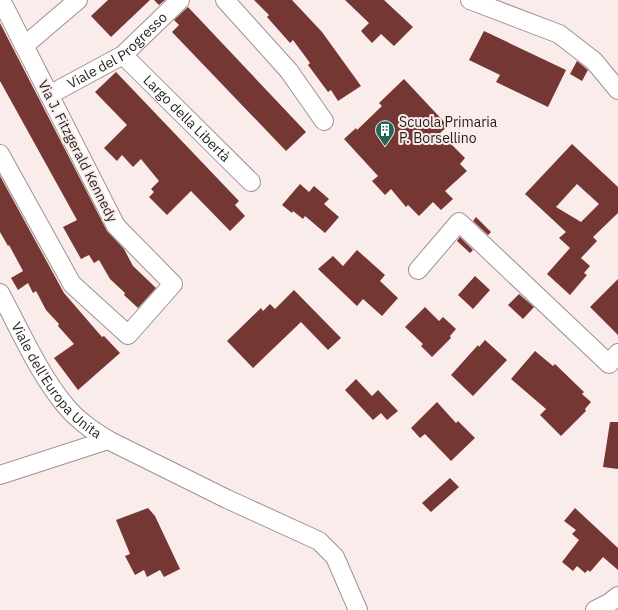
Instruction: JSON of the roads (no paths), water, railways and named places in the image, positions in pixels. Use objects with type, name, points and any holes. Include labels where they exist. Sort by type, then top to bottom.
[{"type":"street","name":"Via J. Fitzgerald Kennedy","points":[[0,154],[72,284],[128,335],[173,284],[116,226],[1,0]]},
{"type":"street","points":[[24,46],[78,0]]},
{"type":"street","name":"Viale del Progresso","points":[[49,95],[123,55],[180,0]]},
{"type":"street","points":[[225,0],[289,71],[324,121]]},
{"type":"street","points":[[470,0],[559,34],[594,61],[618,90]]},
{"type":"street","name":"Largo della Libertà","points":[[123,55],[251,182]]},
{"type":"street","points":[[418,270],[459,222],[609,364],[618,353]]},
{"type":"street","name":"Viale dell'Europa Unita","points":[[0,293],[46,378],[65,406],[89,428],[108,440],[227,499],[319,541],[334,557],[358,610]]},
{"type":"street","points":[[0,476],[108,440]]},
{"type":"street","points":[[595,610],[609,603],[618,596]]},
{"type":"place","name":"Scuola Primaria P. Borsellino","points":[[385,147]]}]
